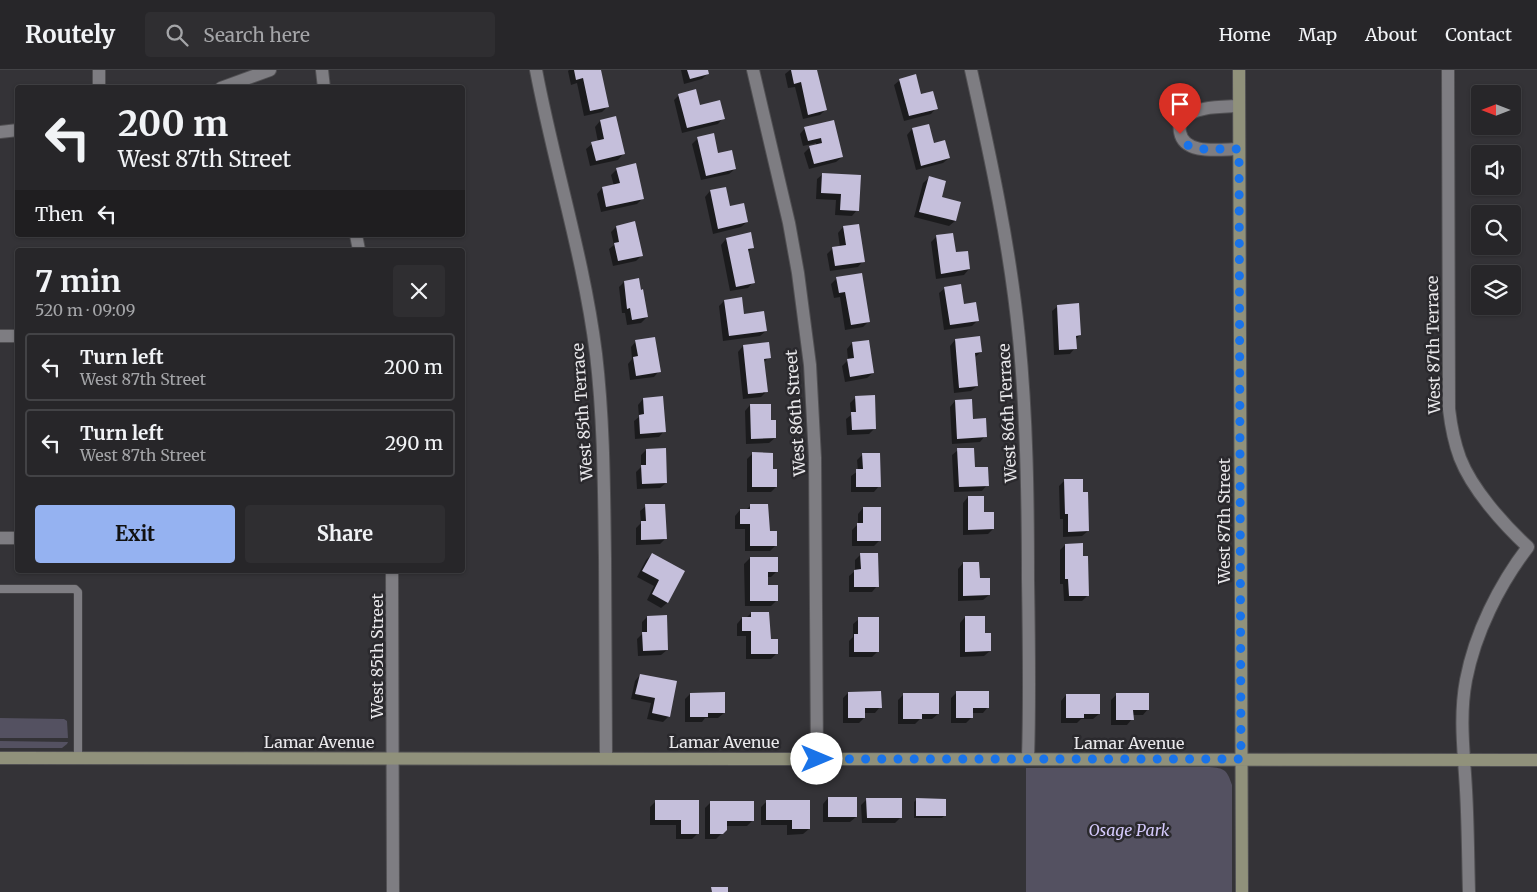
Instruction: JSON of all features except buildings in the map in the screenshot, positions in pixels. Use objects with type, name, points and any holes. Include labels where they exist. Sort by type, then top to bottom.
[{"type":"street","points":[[99,70],[99,85]]},
{"type":"street","points":[[229,85],[270,70]]},
{"type":"street","points":[[322,70],[324,85]]},
{"type":"street","name":"West 85th Terrace","points":[[536,70],[548,131],[583,276],[596,354],[602,423],[604,495],[606,758]]},
{"type":"street","name":"West 86th Street","points":[[753,70],[789,223],[798,273],[810,365],[816,458],[817,759]]},
{"type":"street","name":"West 86th Terrace","points":[[970,70],[994,174],[1008,250],[1019,338],[1026,438],[1028,758]]},
{"type":"street","name":"West 87th Street","points":[[1239,70],[1242,892]]},
{"type":"street","name":"West 87th Terrace","points":[[1448,70],[1449,409],[1452,434],[1460,458],[1473,484],[1511,530],[1532,547],[1513,567],[1484,624],[1474,649],[1466,681],[1462,713],[1462,742],[1465,760],[1469,892]]},
{"type":"street","points":[[1239,106],[1206,108],[1188,113],[1180,120],[1180,134],[1187,145],[1201,149],[1239,149]]},
{"type":"street","points":[[0,132],[15,130]]},
{"type":"street","points":[[0,336],[15,336]]},
{"type":"street","points":[[0,538],[15,538]]},
{"type":"street","name":"West 85th Street","points":[[392,573],[393,892]]},
{"type":"street","name":"Lamar Avenue","points":[[0,758],[1537,760]]},
{"type":"lane","points":[[0,589],[75,589],[78,592],[78,758]]},
{"type":"green space","points":[[0,718],[64,719],[67,721],[68,738],[0,738]]},
{"type":"green space","points":[[0,741],[68,742],[62,748],[0,748]]},
{"type":"green space","name":"Osage Park","points":[[1209,767],[1225,771],[1232,785],[1232,892],[1026,892],[1026,768]]},
{"type":"route","points":[[817,759],[1241,759],[1239,149],[1201,149],[1187,145],[1180,134]]}]
